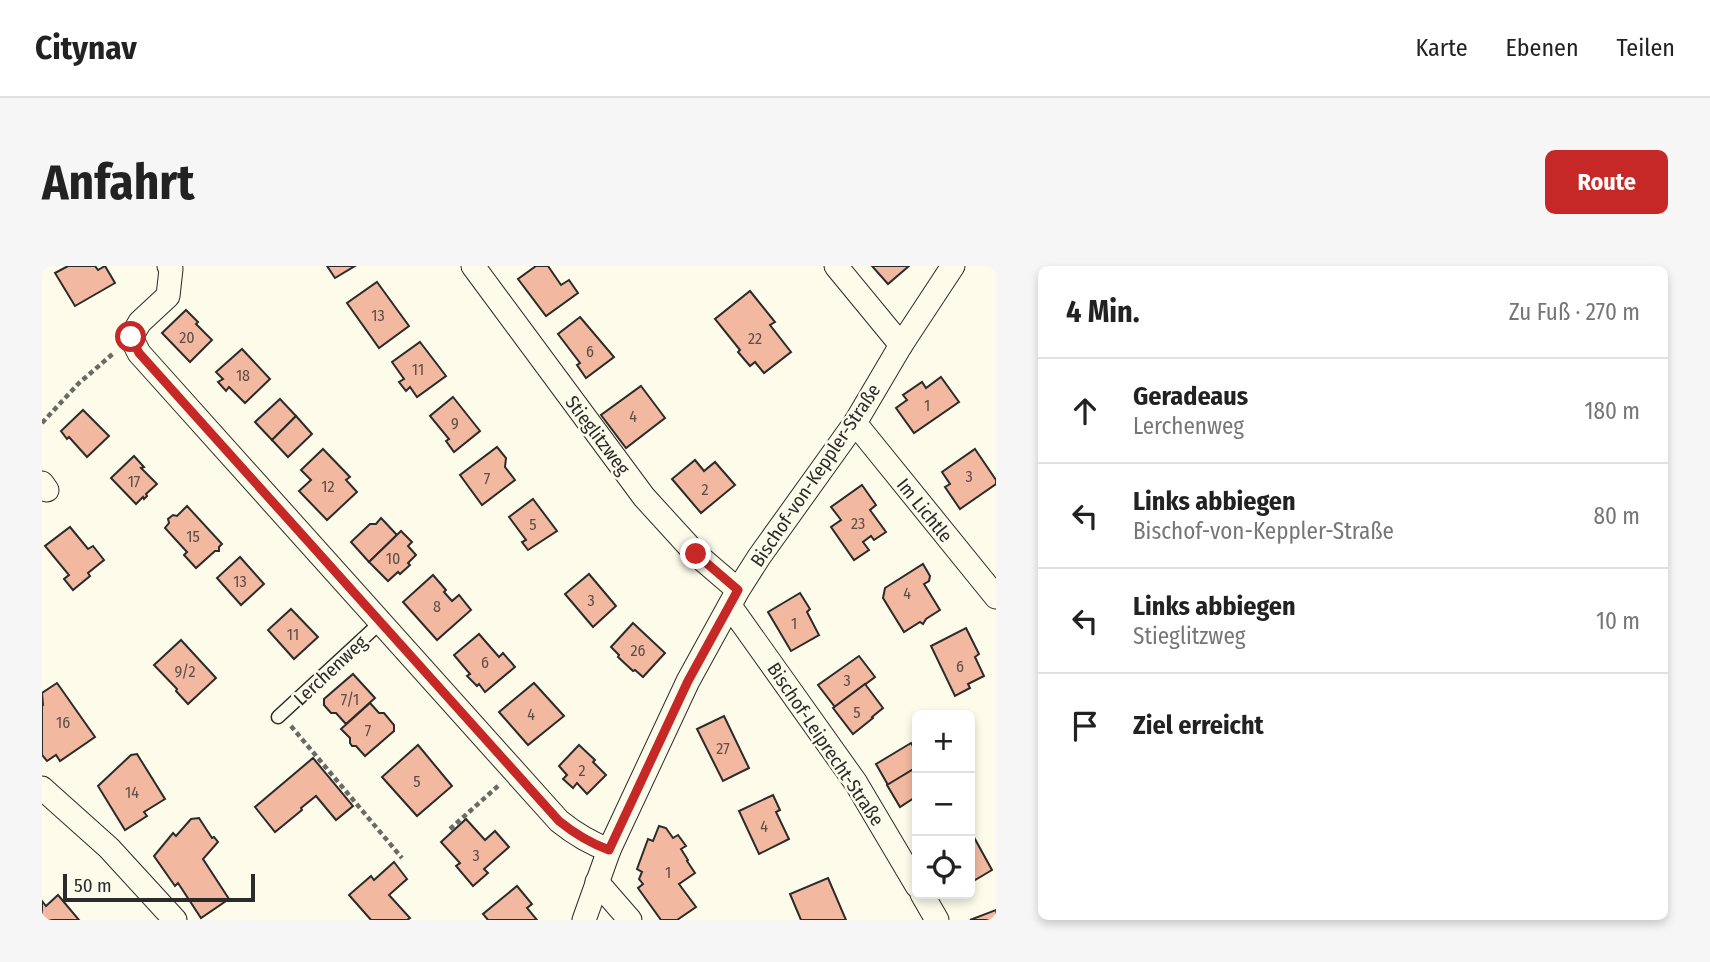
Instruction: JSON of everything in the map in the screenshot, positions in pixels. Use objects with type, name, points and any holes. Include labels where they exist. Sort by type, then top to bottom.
[{"type":"street","points":[[131,337],[140,322],[168,296],[169,266]]},
{"type":"street","name":"Stieglitzweg","points":[[473,266],[644,496],[734,598]]},
{"type":"street","points":[[836,266],[901,345]]},
{"type":"street","name":"Bischof-von-Keppler-Straße","points":[[584,920],[609,850],[688,681],[734,598],[759,557],[855,423],[901,345],[953,266]]},
{"type":"street","name":"Lerchenweg","points":[[131,337],[139,353],[559,821],[590,843],[609,850]]},
{"type":"street","name":"Im Lichtle","points":[[855,423],[996,597]]},
{"type":"street","name":"Bischof-Leiprecht-Straße","points":[[734,598],[856,783],[912,878]]},
{"type":"street","points":[[42,788],[109,848],[175,920]]},
{"type":"street","points":[[597,882],[630,920]]},
{"type":"street","points":[[925,899],[937,920]]},
{"type":"lane","name":"Lerchenweg","points":[[280,716],[381,622]]},
{"type":"path","points":[[42,423],[79,383],[131,337]]},
{"type":"path","points":[[280,716],[402,858]]},
{"type":"path","points":[[450,830],[514,771]]},
{"type":"building","points":[[68,266],[95,266],[98,270],[105,266],[115,283],[75,306],[55,273]]},
{"type":"building","points":[[327,266],[355,266],[335,278]]},
{"type":"building","points":[[536,266],[548,266],[561,285],[569,280],[578,293],[546,316],[518,279]]},
{"type":"building","points":[[872,266],[909,266],[888,284]]},
{"type":"building","points":[[377,282],[409,326],[379,348],[347,303]]},
{"type":"building","points":[[750,291],[775,322],[770,325],[791,352],[764,373],[755,362],[750,366],[715,319]]},
{"type":"building","points":[[186,310],[212,340],[190,362],[162,333]]},
{"type":"building","points":[[580,317],[614,357],[586,378],[577,365],[580,363],[558,334]]},
{"type":"building","points":[[420,342],[446,376],[417,397],[410,387],[406,391],[399,382],[404,379],[392,362]]},
{"type":"building","points":[[242,349],[270,379],[245,403],[229,387],[226,391],[218,382],[223,379],[216,372]]},
{"type":"building","points":[[941,377],[959,402],[914,433],[896,408],[907,400],[903,395],[922,382],[926,388]]},
{"type":"building","points":[[641,386],[665,418],[626,448],[601,415]]},
{"type":"building","points":[[453,397],[480,431],[454,452],[446,441],[449,439],[430,416]]},
{"type":"building","points":[[280,399],[296,416],[272,440],[255,422]]},
{"type":"building","points":[[83,410],[109,436],[87,457],[61,431]]},
{"type":"building","points":[[296,416],[312,434],[288,457],[272,440]]},
{"type":"building","points":[[497,447],[506,458],[505,467],[515,480],[482,505],[460,475]]},
{"type":"building","points":[[323,449],[350,477],[346,480],[357,492],[327,520],[299,491],[311,480],[301,470]]},
{"type":"building","points":[[975,449],[996,484],[960,509],[945,487],[950,484],[942,472]]},
{"type":"building","points":[[134,456],[144,467],[141,468],[157,484],[136,504],[111,478]]},
{"type":"building","points":[[695,460],[704,471],[715,462],[735,485],[701,513],[672,479]]},
{"type":"building","points":[[862,485],[876,505],[870,510],[886,532],[874,540],[871,536],[863,542],[869,550],[854,560],[831,527],[841,520],[831,507]]},
{"type":"building","points":[[533,499],[557,531],[528,550],[522,542],[526,540],[509,517]]},
{"type":"building","points":[[187,506],[222,544],[219,551],[215,551],[196,568],[184,555],[187,552],[165,528],[169,523],[168,519],[173,515],[177,516]]},
{"type":"building","points":[[381,518],[397,535],[369,562],[351,542],[370,524],[376,524]]},
{"type":"building","points":[[70,527],[88,549],[93,546],[104,560],[73,590],[64,579],[69,575],[45,546]]},
{"type":"building","points":[[401,531],[412,542],[408,546],[416,555],[408,563],[410,565],[388,581],[369,562]]},
{"type":"building","points":[[240,557],[264,584],[241,605],[217,578]]},
{"type":"building","points":[[923,564],[930,576],[929,581],[924,584],[940,610],[923,624],[920,622],[904,632],[883,598],[885,588]]},
{"type":"building","points":[[589,574],[616,606],[593,627],[565,594]]},
{"type":"building","points":[[433,575],[452,601],[459,595],[471,610],[437,640],[403,602]]},
{"type":"building","points":[[800,593],[810,609],[807,612],[819,635],[791,651],[768,612]]},
{"type":"building","points":[[291,609],[318,637],[294,659],[268,630]]},
{"type":"building","points":[[633,623],[665,653],[643,677],[618,657],[611,647]]},
{"type":"building","points":[[966,628],[979,654],[975,657],[984,676],[968,684],[970,688],[955,696],[931,646]]},
{"type":"building","points":[[479,634],[499,657],[503,653],[515,667],[485,692],[467,676],[470,674],[454,655]]},
{"type":"building","points":[[181,640],[216,678],[188,704],[154,665]]},
{"type":"building","points":[[859,656],[875,677],[835,707],[818,685]]},
{"type":"building","points":[[353,674],[375,698],[346,724],[336,713],[331,713],[324,705],[324,699]]},
{"type":"building","points":[[57,683],[95,737],[60,761],[56,755],[47,761],[42,755],[42,693]]},
{"type":"building","points":[[534,683],[564,716],[528,745],[499,712]]},
{"type":"building","points":[[865,684],[883,708],[853,734],[833,708]]},
{"type":"building","points":[[370,703],[379,713],[384,713],[394,725],[394,731],[365,756],[356,746],[352,746],[350,738],[341,729]]},
{"type":"building","points":[[724,716],[749,768],[723,781],[697,729]]},
{"type":"building","points":[[418,745],[452,786],[417,816],[382,777]]},
{"type":"building","points":[[579,745],[606,775],[587,794],[577,783],[573,788],[563,779],[567,775],[559,766]]},
{"type":"building","points":[[912,745],[912,770],[888,785],[876,764]]},
{"type":"building","points":[[137,754],[165,799],[144,812],[147,816],[125,830],[98,786],[131,755]]},
{"type":"building","points":[[313,758],[353,806],[336,820],[316,796],[275,832],[255,807]]},
{"type":"building","points":[[912,770],[912,799],[900,807],[887,785]]},
{"type":"building","points":[[773,795],[780,810],[776,812],[789,839],[759,854],[739,811]]},
{"type":"building","points":[[199,818],[212,838],[218,842],[203,859],[229,899],[201,918],[178,883],[175,886],[154,856],[173,833],[176,836],[191,819]]},
{"type":"building","points":[[466,819],[485,840],[495,831],[509,847],[484,869],[488,873],[473,886],[456,866],[460,863],[441,842]]},
{"type":"building","points":[[659,826],[666,828],[673,838],[678,835],[686,846],[681,849],[695,873],[679,884],[696,907],[677,920],[661,920],[638,888],[643,884],[639,879],[642,872],[637,869],[648,839],[653,841]]},
{"type":"building","points":[[975,839],[992,870],[975,880]]},
{"type":"building","points":[[394,862],[407,879],[389,895],[410,918],[371,920],[349,895],[371,876],[374,880]]},
{"type":"building","points":[[828,878],[846,920],[801,920],[790,894]]},
{"type":"building","points":[[517,886],[532,904],[527,908],[537,920],[488,920],[483,914]]},
{"type":"building","points":[[58,895],[79,920],[42,920],[42,901],[46,906]]},
{"type":"building","points":[[996,910],[996,920],[970,920]]},
{"type":"route","points":[[131,337],[139,353],[559,821],[590,843],[609,850],[688,681],[738,590],[696,554]]}]
